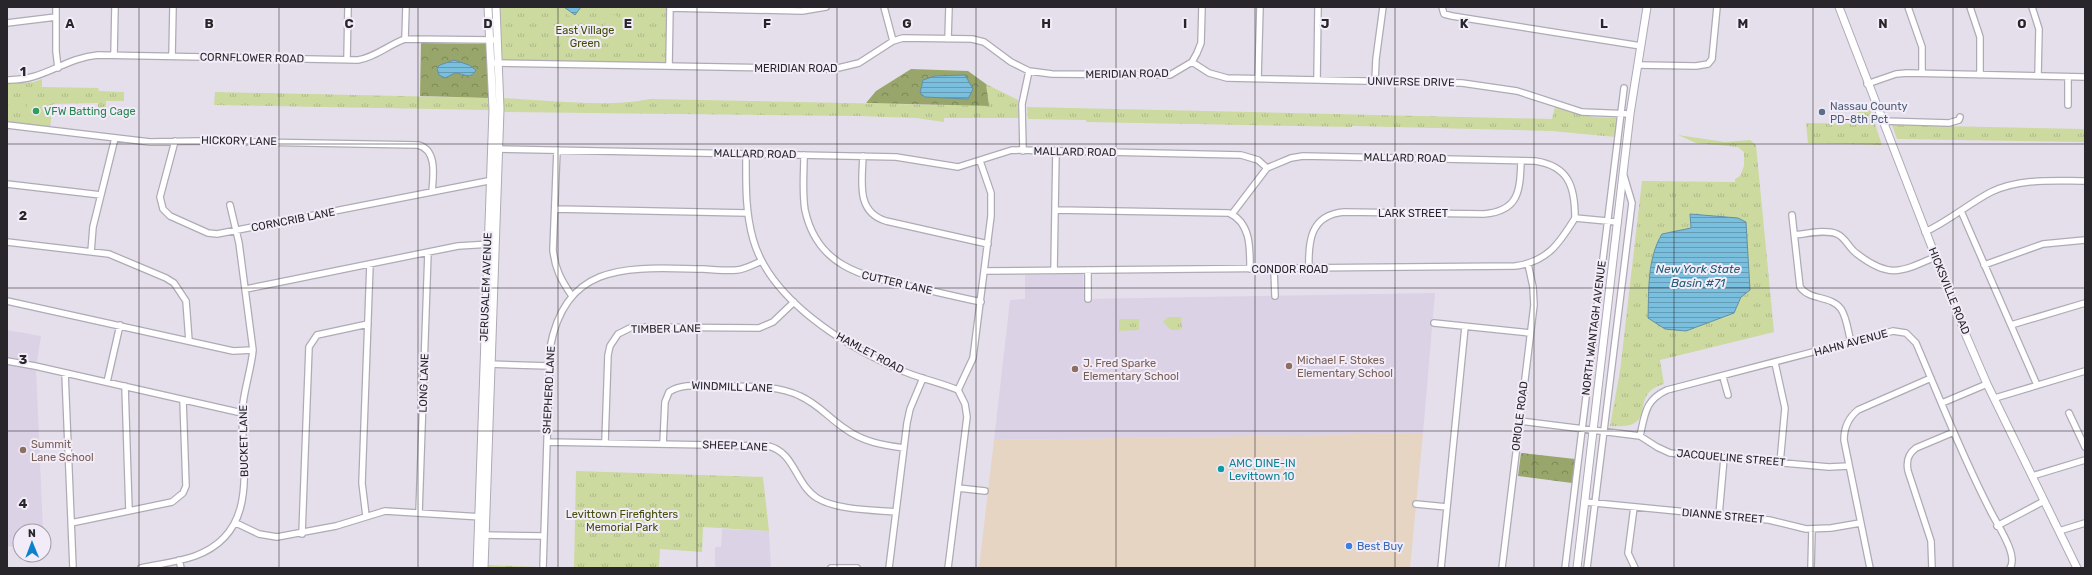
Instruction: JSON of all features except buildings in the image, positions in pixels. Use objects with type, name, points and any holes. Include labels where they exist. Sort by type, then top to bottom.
[{"type":"main road","name":"JERUSALEM AVENUE","points":[[488,7],[489,40],[494,63]]},
{"type":"main road","name":"JERUSALEM AVENUE","points":[[484,568],[482,517],[494,149],[492,109],[494,63],[497,40],[496,7]]},
{"type":"main road","name":"NORTH WANTAGH AVENUE","points":[[1577,568],[1586,502],[1630,114],[1648,7]]},
{"type":"main road","name":"HICKSVILLE ROAD","points":[[1838,7],[1925,232],[1987,384],[2077,568]]},
{"type":"main road","name":"JERUSALEM AVENUE","points":[[477,568],[482,535]]},
{"type":"street","points":[[56,7],[58,68]]},
{"type":"street","points":[[114,55],[115,7]]},
{"type":"street","points":[[172,56],[173,7]]},
{"type":"street","points":[[347,60],[348,7]]},
{"type":"street","points":[[405,39],[406,7]]},
{"type":"street","points":[[669,66],[670,7],[802,11],[826,7]]},
{"type":"street","points":[[884,7],[893,41]]},
{"type":"street","points":[[948,39],[949,7]]},
{"type":"street","points":[[1192,62],[1201,43],[1202,7]]},
{"type":"street","points":[[1258,78],[1260,7]]},
{"type":"street","points":[[1317,80],[1318,7]]},
{"type":"street","points":[[1375,81],[1376,59],[1383,7]]},
{"type":"street","points":[[1442,7],[1444,14],[1641,46]]},
{"type":"street","points":[[1638,65],[1696,66],[1708,64],[1712,59],[1717,7]]},
{"type":"street","points":[[1908,7],[1922,47],[1922,73]]},
{"type":"street","points":[[1970,7],[1980,37],[1980,75]]},
{"type":"street","points":[[2032,7],[2039,29],[2038,76]]},
{"type":"street","points":[[7,23],[56,17]]},
{"type":"street","name":"MERIDIAN ROAD","points":[[494,63],[834,69],[859,63],[893,41],[902,38],[972,39],[984,42],[1011,62],[1029,71],[1052,74],[1170,75],[1192,62]]},
{"type":"street","name":"CORNFLOWER ROAD","points":[[7,80],[34,78],[88,56],[114,55],[347,60],[367,59],[393,43],[405,39],[497,40]]},
{"type":"street","name":"UNIVERSE DRIVE","points":[[1192,62],[1209,73],[1217,76],[1462,83],[1517,91],[1582,112],[1630,114]]},
{"type":"street","points":[[1023,151],[1022,104],[1029,71]]},
{"type":"street","points":[[1867,84],[1896,74],[1922,73],[2085,77]]},
{"type":"street","points":[[2068,77],[2068,105]]},
{"type":"street","name":"NORTH WANTAGH AVENUE","points":[[1565,568],[1624,88]]},
{"type":"street","points":[[1882,121],[1949,123],[1959,120],[1960,117]]},
{"type":"street","name":"HICKORY LANE","points":[[7,125],[150,142],[175,141],[418,145],[426,148],[432,158],[432,192]]},
{"type":"street","points":[[91,252],[93,227],[115,138]]},
{"type":"street","name":"CORNCRIB LANE","points":[[175,141],[160,197],[163,209],[170,216],[208,232],[223,234],[493,180]]},
{"type":"street","name":"MALLARD ROAD","points":[[494,149],[863,156],[910,158],[951,167],[968,165],[1006,152],[1023,151],[1241,155],[1258,160],[1267,168],[1291,158],[1303,156],[1544,162],[1562,173],[1573,192],[1575,218]]},
{"type":"street","points":[[557,150],[554,265],[560,279],[572,296]]},
{"type":"street","points":[[1054,270],[1056,151]]},
{"type":"street","name":"HAMLET ROAD","points":[[746,154],[747,213],[753,240],[762,261],[781,288],[794,302],[818,323],[844,340],[897,369],[958,390]]},
{"type":"street","name":"CUTTER LANE","points":[[804,155],[804,198],[808,220],[821,245],[836,261],[849,269],[871,278],[981,302]]},
{"type":"street","points":[[863,156],[863,201],[869,212],[875,217],[886,221],[988,244]]},
{"type":"street","points":[[948,568],[967,417],[965,404],[958,390],[973,358],[985,271],[992,201],[988,183],[980,161]]},
{"type":"street","name":"LARK STREET","points":[[1309,269],[1308,247],[1311,235],[1317,225],[1331,215],[1344,212],[1484,214],[1498,212],[1510,205],[1517,196],[1520,186],[1521,161]]},
{"type":"street","points":[[1232,214],[1267,168]]},
{"type":"street","name":"NORTH WANTAGH AVENUE","points":[[1587,568],[1632,203],[1623,175]]},
{"type":"street","points":[[1925,232],[2002,188],[2029,181],[2085,182]]},
{"type":"street","points":[[7,184],[101,195]]},
{"type":"street","name":"BUCKET LANE","points":[[142,568],[195,556],[211,548],[236,523],[243,503],[242,413],[253,350],[246,289],[230,205]]},
{"type":"street","points":[[555,209],[747,213]]},
{"type":"street","points":[[1055,210],[1216,212],[1232,214],[1240,220],[1246,230],[1249,242],[1250,269]]},
{"type":"street","points":[[1961,211],[2037,385]]},
{"type":"street","points":[[1792,215],[1800,287],[1808,295],[1831,301],[1839,307],[1844,315],[1851,342]]},
{"type":"street","points":[[1575,218],[1618,222]]},
{"type":"street","name":"CONDOR ROAD","points":[[985,271],[1504,267],[1528,264],[1545,255],[1555,247],[1575,218]]},
{"type":"street","points":[[1794,235],[1825,232],[1838,234],[1856,253],[1881,268],[1891,271],[1905,270],[1935,257]]},
{"type":"street","points":[[1984,265],[2043,244],[2085,240]]},
{"type":"street","points":[[7,242],[118,256],[174,284],[186,301],[189,319],[189,341]]},
{"type":"street","points":[[246,289],[458,246],[491,244]]},
{"type":"street","name":"LONG LANE","points":[[419,513],[428,252]]},
{"type":"street","name":"SHEPHERD LANE","points":[[542,568],[549,366],[553,332],[560,315],[572,296],[595,279],[620,270],[639,268],[735,270],[762,261]]},
{"type":"street","points":[[366,516],[362,483],[370,264]]},
{"type":"street","name":"ORIOLE ROAD","points":[[1502,568],[1534,296],[1528,264]]},
{"type":"street","points":[[1274,269],[1275,296]]},
{"type":"street","points":[[1088,270],[1088,299]]},
{"type":"street","points":[[7,301],[233,351],[253,350]]},
{"type":"street","name":"TIMBER LANE","points":[[605,442],[608,355],[613,340],[621,332],[632,327],[759,328],[774,322],[794,302]]},
{"type":"street","points":[[2011,325],[2085,303]]},
{"type":"street","points":[[1434,323],[1530,333]]},
{"type":"street","points":[[302,534],[309,347],[317,335],[368,324]]},
{"type":"street","points":[[107,382],[120,325]]},
{"type":"street","points":[[1441,568],[1465,326]]},
{"type":"street","name":"HAHN AVENUE","points":[[1640,436],[1646,410],[1654,397],[1667,390],[1723,377],[1893,331],[1906,333],[1916,343],[1981,493],[2012,556],[2010,568]]},
{"type":"street","points":[[7,361],[242,413]]},
{"type":"street","points":[[1775,363],[1785,408],[1780,463]]},
{"type":"street","points":[[487,364],[549,366]]},
{"type":"street","points":[[1995,398],[2085,371]]},
{"type":"street","points":[[66,373],[73,568]]},
{"type":"street","points":[[1723,377],[1728,395]]},
{"type":"street","points":[[889,568],[910,410],[922,378]]},
{"type":"street","points":[[1870,568],[1860,523],[1844,432],[1851,416],[1863,407],[1932,378]]},
{"type":"street","points":[[1942,403],[1987,384]]},
{"type":"street","points":[[125,386],[129,511]]},
{"type":"street","name":"WINDMILL LANE","points":[[663,444],[665,402],[669,392],[682,386],[713,386],[772,388],[792,392],[813,402],[843,428],[857,437],[874,444],[904,448]]},
{"type":"street","points":[[71,523],[172,502],[183,493],[186,486],[183,400]]},
{"type":"street","points":[[2069,414],[2085,447]]},
{"type":"street","name":"JACQUELINE STREET","points":[[1520,421],[1640,436],[1664,451],[1829,467],[1850,466]]},
{"type":"street","points":[[1932,568],[1931,541],[1908,471],[1907,462],[1911,452],[1916,448],[1954,432]]},
{"type":"street","name":"SHEEP LANE","points":[[547,442],[605,442],[773,447],[787,457],[804,486],[818,499],[834,505],[896,512]]},
{"type":"street","points":[[1718,515],[1724,458]]},
{"type":"street","points":[[2032,476],[2085,460]]},
{"type":"street","points":[[958,488],[985,491]]},
{"type":"street","points":[[1998,526],[2044,501]]},
{"type":"street","name":"DIANNE STREET","points":[[1586,502],[1769,520],[1806,529],[1831,528],[1860,523]]},
{"type":"street","points":[[1416,504],[1447,507]]},
{"type":"street","points":[[1634,507],[1628,553],[1635,568]]},
{"type":"street","points":[[236,523],[270,537],[285,537],[336,526],[385,511],[482,517]]},
{"type":"street","points":[[2058,531],[2085,523]]},
{"type":"street","points":[[1811,568],[1812,528]]},
{"type":"street","points":[[482,535],[543,536]]},
{"type":"street","points":[[179,560],[181,568]]},
{"type":"street","points":[[830,568],[857,568]]},
{"type":"shaded area","name":"Michael F. Stokes Elementary School","points":[[1083,274],[1084,299],[1435,293],[1423,433],[994,440],[1010,300],[1025,299],[1025,275]]},
{"type":"shaded area","name":"Summit Lane School","points":[[7,330],[41,336],[36,368],[43,523],[12,523],[12,547],[7,546]]},
{"type":"shaded area","points":[[1423,433],[1410,568],[979,568],[994,440]]},
{"type":"shaded area","points":[[722,529],[769,531],[771,568],[715,568],[715,547],[721,547]]},
{"type":"green space","name":"East Village Green","points":[[492,7],[670,7],[669,66],[494,63]]},
{"type":"green space","points":[[556,7],[586,7],[577,21]]},
{"type":"green space","points":[[611,13],[631,24],[620,44],[600,33]]},
{"type":"green space","points":[[421,43],[486,44],[490,98],[420,96]]},
{"type":"green space","points":[[911,69],[968,71],[986,84],[989,106],[866,103],[876,91]]},
{"type":"green space","points":[[42,79],[42,87],[98,88],[99,91],[124,92],[124,101],[106,101],[106,108],[98,108],[98,103],[53,104],[50,127],[7,122],[7,84],[34,82]]},
{"type":"green space","points":[[986,84],[1018,100],[1019,118],[944,118],[944,122],[916,118],[858,116],[501,112],[501,98],[596,103],[633,102],[650,99],[988,106]]},
{"type":"green space","points":[[215,92],[490,98],[490,110],[214,105]]},
{"type":"green space","name":"VFW Batting Cage","points":[[27,102],[47,102],[45,121],[26,119]]},
{"type":"green space","points":[[1027,107],[1552,119],[1555,107],[1592,117],[1616,118],[1615,137],[1552,131],[1086,122],[1086,120],[1028,119]]},
{"type":"green space","points":[[1856,109],[1870,109],[1882,145],[1808,143],[1806,123],[1863,124]]},
{"type":"green space","points":[[1892,125],[2085,129],[2085,142],[1897,139]]},
{"type":"green space","points":[[1678,135],[1725,142],[1750,140],[1756,145],[1774,332],[1660,360],[1664,384],[1653,389],[1647,396],[1640,417],[1635,423],[1626,426],[1610,426],[1620,371],[1642,181],[1735,182],[1735,179],[1740,176],[1744,166],[1744,152],[1738,147],[1696,143]]},
{"type":"green space","points":[[1168,317],[1181,317],[1182,328],[1179,330],[1171,330],[1163,322]]},
{"type":"green space","points":[[1119,319],[1139,319],[1139,330],[1119,331]]},
{"type":"green space","points":[[1521,453],[1575,459],[1572,483],[1518,476]]},
{"type":"green space","name":"Levittown Firefighters Memorial Park","points":[[576,471],[763,477],[769,531],[703,527],[702,552],[660,549],[659,568],[574,568]]},
{"type":"green space","points":[[487,565],[537,567],[487,568]]},
{"type":"water","points":[[564,7],[581,7],[575,15]]},
{"type":"water","points":[[454,60],[469,65],[476,70],[469,76],[455,73],[445,78],[439,75],[437,68],[440,65]]},
{"type":"water","points":[[965,75],[973,89],[968,99],[925,97],[920,93],[923,80],[935,76]]},
{"type":"water","name":"New York State Basin #71","points":[[1690,214],[1738,218],[1746,222],[1750,290],[1741,297],[1734,313],[1686,331],[1665,329],[1648,318],[1651,264],[1657,244],[1662,234],[1691,228]]},
{"type":"place","name":"VFW Batting Cage","points":[[36,111]]},
{"type":"place","name":"Nassau County PD-8th Pct","points":[[1822,112]]},
{"type":"place","name":"Michael F. Stokes Elementary School","points":[[1289,366]]},
{"type":"place","name":"J. Fred Sparke Elementary School","points":[[1075,369]]},
{"type":"place","name":"Summit Lane School","points":[[23,450]]},
{"type":"place","name":"AMC DINE-IN Levittown 10","points":[[1221,469]]},
{"type":"place","name":"Best Buy","points":[[1349,546]]}]
